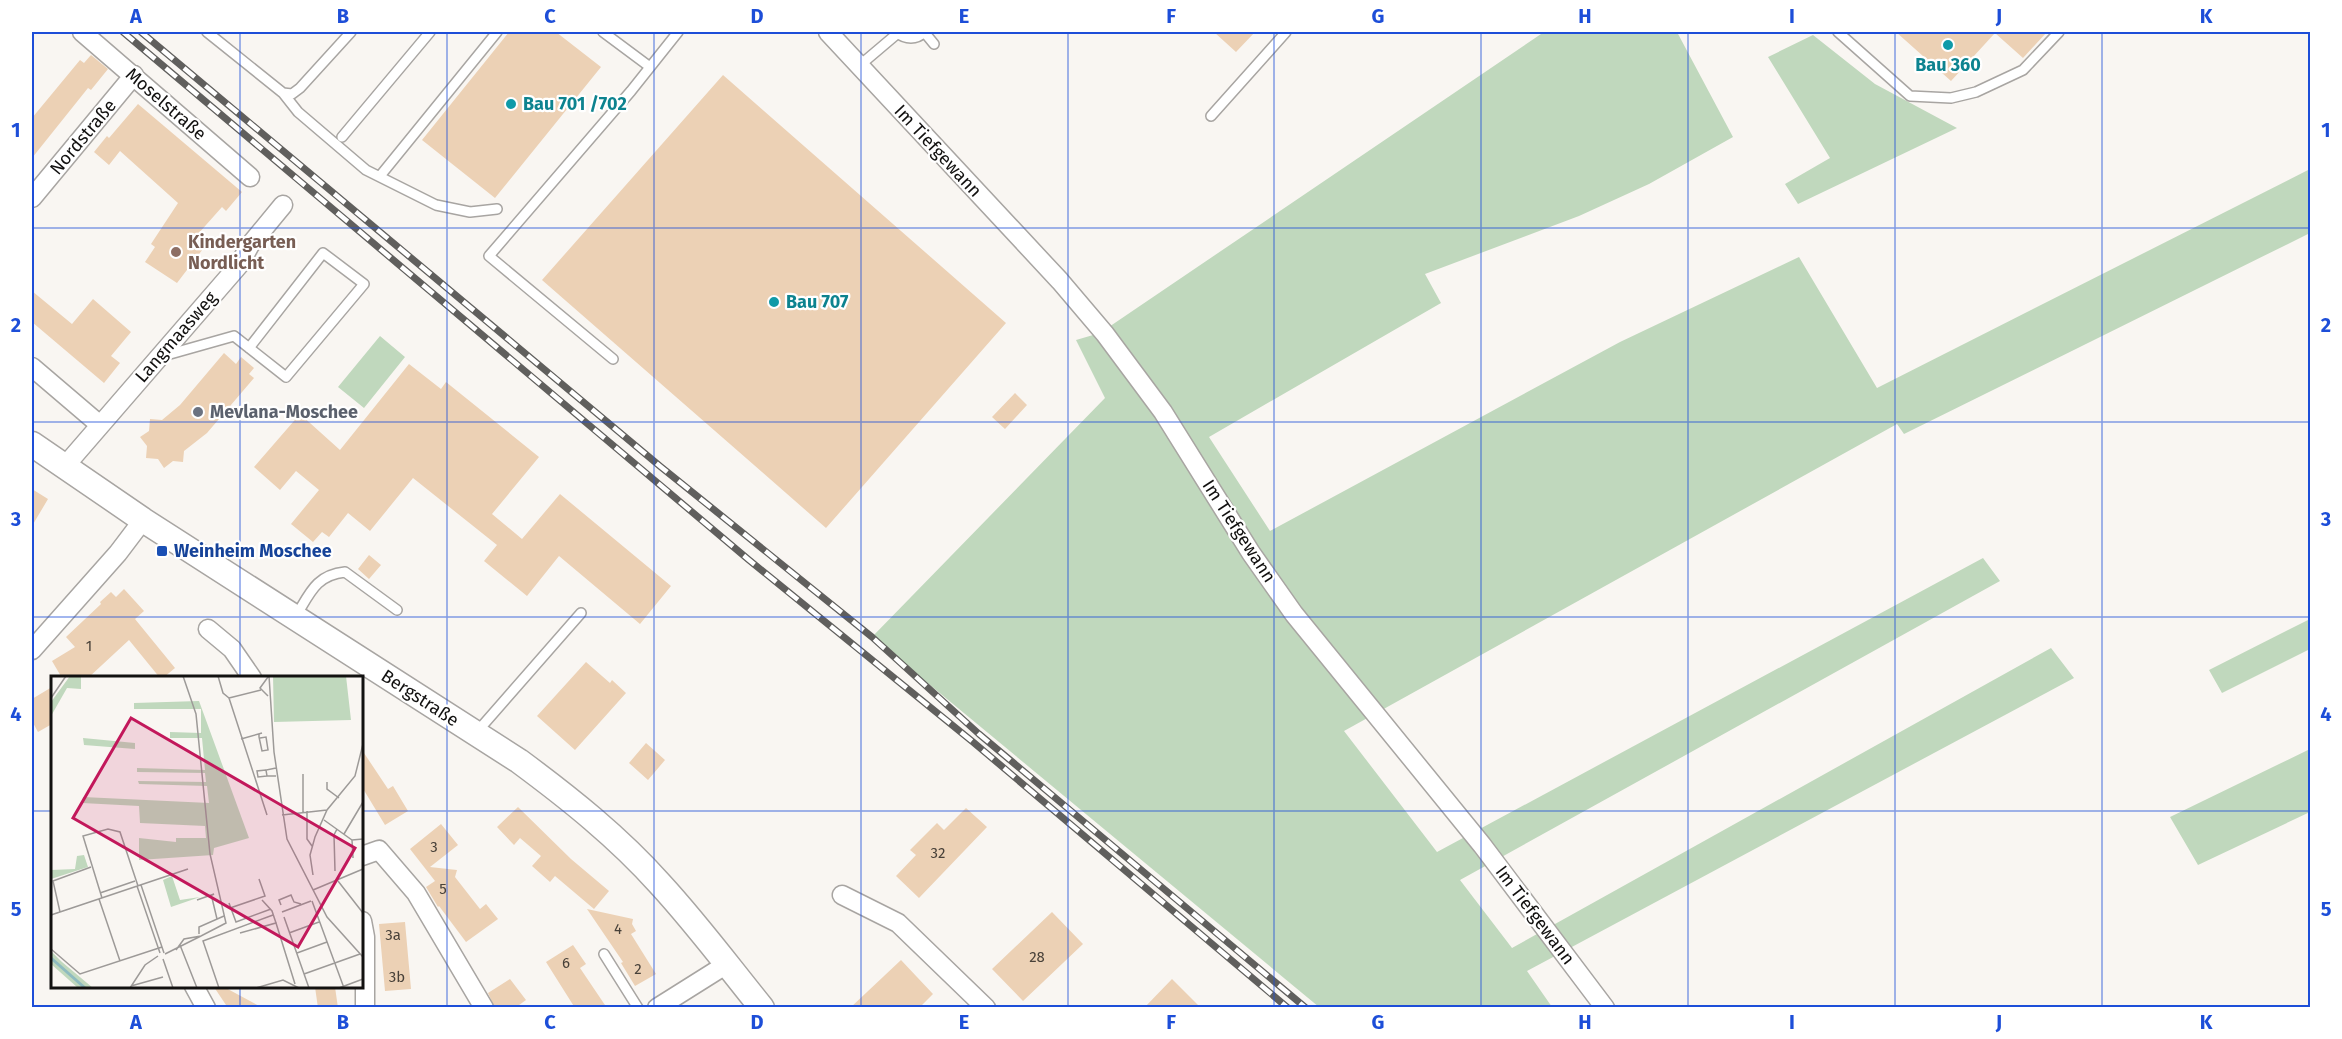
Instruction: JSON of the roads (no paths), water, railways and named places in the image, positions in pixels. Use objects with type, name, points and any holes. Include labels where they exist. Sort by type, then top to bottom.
[{"type":"main road","name":"Bergstraße","points":[[32,444],[143,520],[519,761],[573,801],[659,882],[762,1008]]},
{"type":"street","name":"Moselstraße","points":[[82,32],[250,177]]},
{"type":"street","name":"Im Tiefgewann","points":[[828,32],[1060,281],[1105,334],[1163,412],[1251,553],[1294,614],[1482,845],[1605,1008]]},
{"type":"street","name":"Nordstraße","points":[[32,198],[134,75]]},
{"type":"street","name":"Langmaasweg","points":[[65,466],[239,265],[250,245],[283,205]]},
{"type":"street","points":[[32,367],[100,424]]},
{"type":"street","points":[[32,650],[118,553],[143,520]]},
{"type":"street","points":[[208,629],[232,649],[251,676]]},
{"type":"street","points":[[363,856],[379,850],[416,892],[484,1008]]},
{"type":"street","points":[[842,895],[898,923],[986,1008]]},
{"type":"street","points":[[363,926],[365,1008]]},
{"type":"street","points":[[657,1008],[727,964]]},
{"type":"street","points":[[195,988],[206,1008]]},
{"type":"lane","points":[[207,32],[283,93],[306,119],[366,170],[436,205],[470,212],[497,209]]},
{"type":"lane","points":[[283,93],[292,93],[300,88],[351,32]]},
{"type":"lane","points":[[342,137],[430,32]]},
{"type":"lane","points":[[380,176],[497,32]]},
{"type":"lane","points":[[603,32],[650,67]]},
{"type":"lane","points":[[614,359],[489,256],[678,32]]},
{"type":"lane","points":[[859,66],[897,32],[911,38],[925,32],[934,44]]},
{"type":"lane","points":[[1211,116],[1286,32]]},
{"type":"lane","points":[[1838,32],[1910,96],[1951,98],[1976,92],[2023,70],[2059,32]]},
{"type":"lane","points":[[158,358],[234,336],[249,348],[286,377],[364,284],[323,253],[249,348]]},
{"type":"lane","points":[[295,618],[313,587],[330,573],[345,572],[397,610]]},
{"type":"lane","points":[[475,733],[581,613]]},
{"type":"lane","points":[[604,954],[638,1008]]},
{"type":"railway","points":[[123,32],[749,560],[973,742],[1288,1008]]},
{"type":"railway","points":[[141,32],[661,467],[872,637],[979,734],[1306,1008]]},
{"type":"place","name":"Bau 360","points":[[1948,45]]},
{"type":"place","name":"Bau 701 /702","points":[[511,104]]},
{"type":"place","name":"Kindergarten Nordlicht","points":[[176,252]]},
{"type":"place","name":"Bau 707","points":[[774,302]]},
{"type":"place","name":"Mevlana-Moschee","points":[[198,412]]},
{"type":"place","name":"Weinheim Moschee","points":[[162,551]]}]
